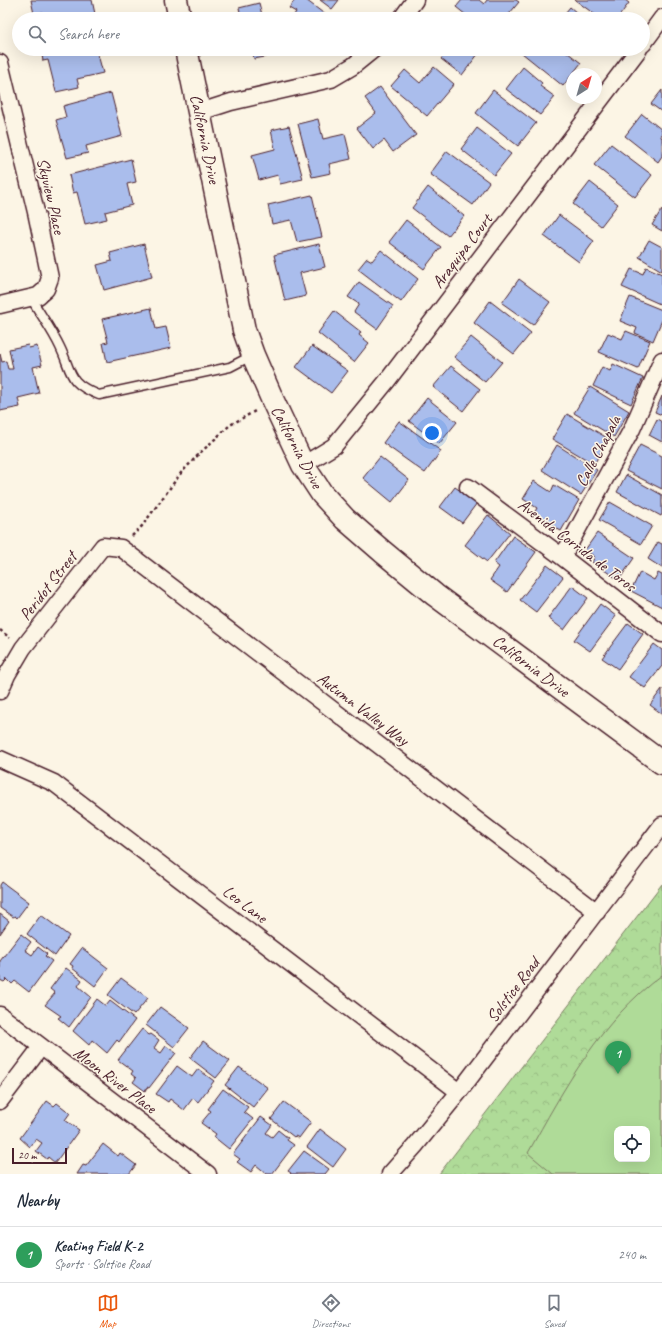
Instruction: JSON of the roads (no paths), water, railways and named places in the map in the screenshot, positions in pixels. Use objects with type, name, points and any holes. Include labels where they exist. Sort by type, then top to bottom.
[{"type":"street","points":[[176,0],[179,12]]},
{"type":"street","points":[[406,12],[415,0]]},
{"type":"street","points":[[650,34],[662,18]]},
{"type":"street","name":"California Drive","points":[[188,56],[244,330],[252,354],[273,401],[304,465],[322,494],[345,519],[435,595],[662,763]]},
{"type":"street","points":[[200,112],[231,102],[332,79],[365,56]]},
{"type":"street","name":"Araquipa Court","points":[[304,465],[334,446],[382,387],[634,56]]},
{"type":"street","name":"Skyview Place","points":[[0,63],[50,273],[50,278],[46,289],[38,296],[0,305]]},
{"type":"street","name":"Calle Chapala","points":[[561,556],[568,547],[632,429],[662,360]]},
{"type":"street","name":"Avenida Corrida de Toros","points":[[468,487],[662,634]]},
{"type":"street","name":"Autumn Valley Way","points":[[103,546],[121,548],[597,912]]},
{"type":"street","name":"Peridot Street","points":[[0,691],[7,675],[23,648],[103,546]]},
{"type":"street","name":"Leo Lane","points":[[0,759],[54,782],[459,1092]]},
{"type":"street","name":"Solstice Road","points":[[390,1174],[459,1092],[662,825]]},
{"type":"street","name":"Moon River Place","points":[[0,1015],[208,1174]]},
{"type":"street","points":[[0,1101],[41,1047]]},
{"type":"lane","points":[[31,298],[60,347],[70,374],[78,384],[86,390],[99,396],[230,367],[252,354]]},
{"type":"place","name":"Keating Field K-2","points":[[618,1074]]}]
